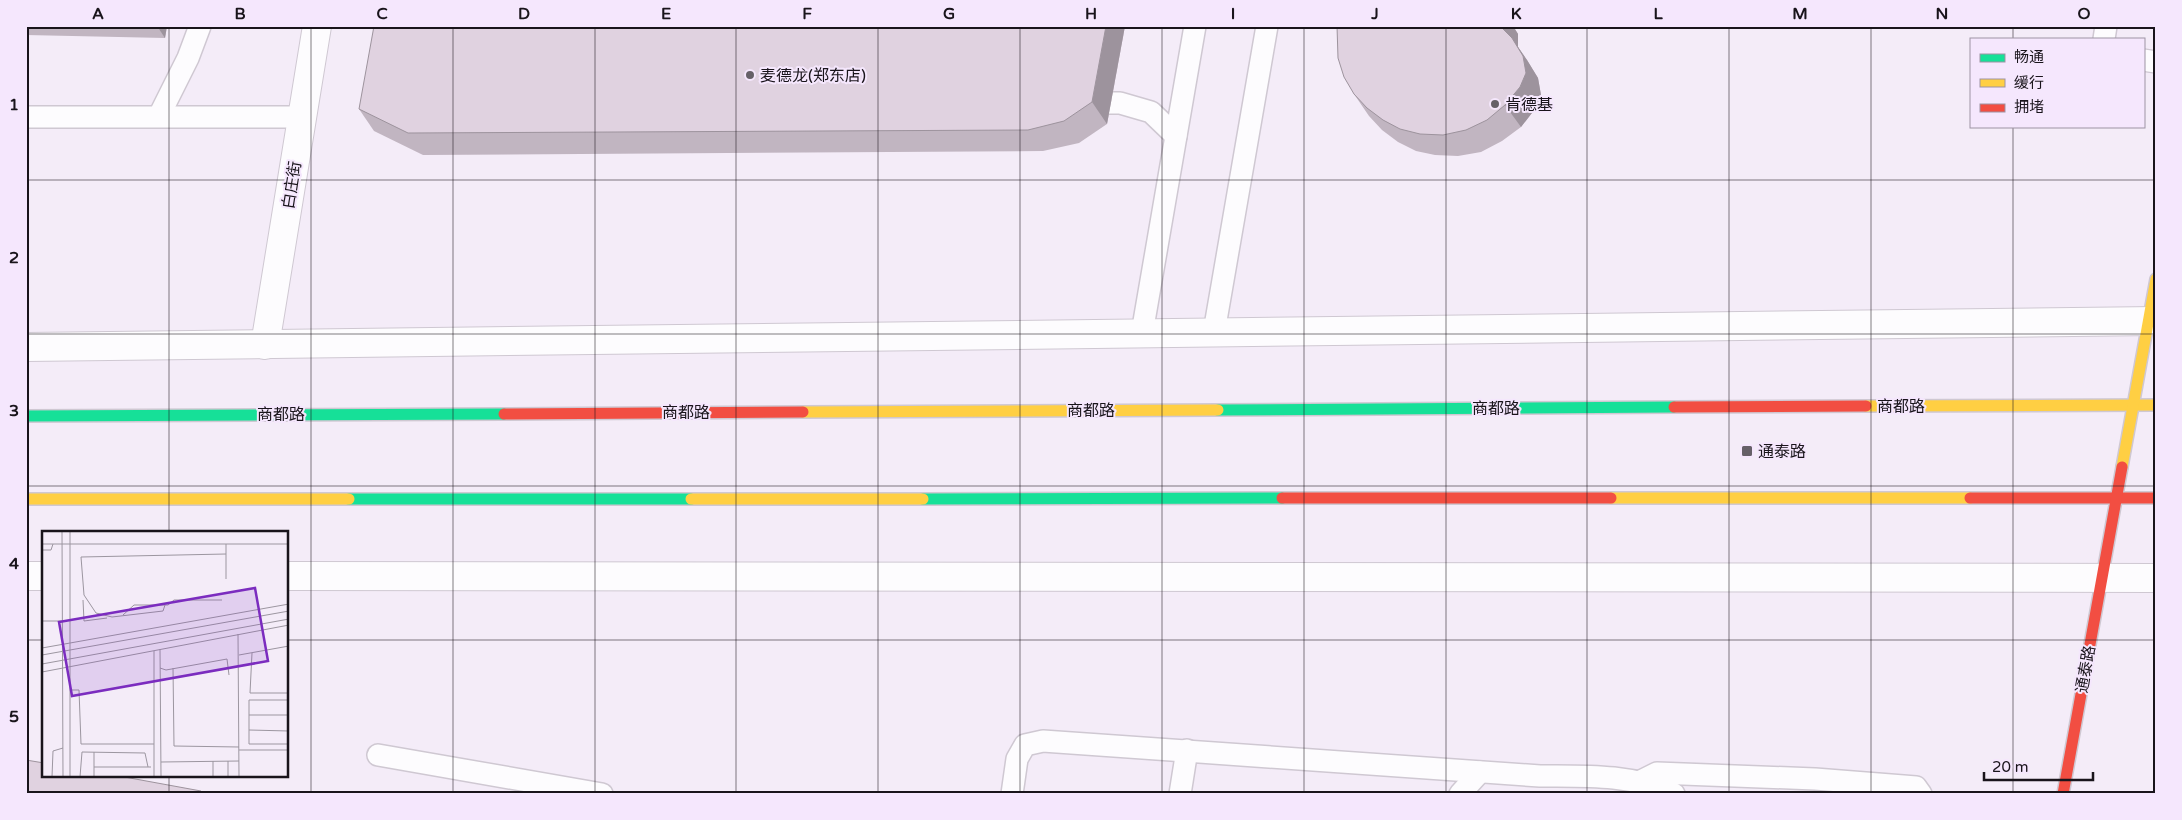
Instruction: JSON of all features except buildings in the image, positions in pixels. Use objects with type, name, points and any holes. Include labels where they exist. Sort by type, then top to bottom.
[{"type":"main road","name":"通泰路","points":[[2063,794],[2133,405],[2152,321],[2156,279]]},
{"type":"main road","name":"商都路","points":[[26,416],[2156,405]]},
{"type":"main road","points":[[26,499],[2156,498]]},
{"type":"street","name":"白庄街","points":[[266,345],[317,26]]},
{"type":"street","points":[[26,347],[2152,321]]},
{"type":"street","points":[[26,576],[42,576]]},
{"type":"street","points":[[289,576],[2156,578]]},
{"type":"lane","points":[[159,116],[188,58],[200,26]]},
{"type":"lane","points":[[1142,333],[1195,26]]},
{"type":"lane","points":[[1214,332],[1267,26]]},
{"type":"lane","points":[[1061,103],[1120,103],[1151,112],[1176,136]]},
{"type":"lane","points":[[26,117],[302,117]]},
{"type":"lane","points":[[1012,794],[1017,759],[1025,745],[1043,741],[1540,776],[1603,776],[1664,789],[1674,794]]},
{"type":"lane","points":[[1180,794],[1187,750]]},
{"type":"lane","points":[[378,755],[602,794]]},
{"type":"lane","points":[[1460,794],[1480,772]]},
{"type":"lane","points":[[1637,783],[1657,773],[1815,779],[1916,787],[1922,794]]},
{"type":"traffic: fast","points":[[1218,410],[1674,407]]},
{"type":"traffic: fast","points":[[26,416],[504,414]]},
{"type":"traffic: fast","points":[[923,499],[1282,498]]},
{"type":"traffic: fast","points":[[349,499],[691,499]]},
{"type":"traffic: slow","points":[[2122,467],[2156,279]]},
{"type":"traffic: slow","points":[[1866,406],[2156,405]]},
{"type":"traffic: slow","points":[[803,412],[1218,410]]},
{"type":"traffic: slow","points":[[1611,498],[1970,498]]},
{"type":"traffic: slow","points":[[26,499],[349,499]]},
{"type":"traffic: slow","points":[[691,499],[923,499]]},
{"type":"traffic: jam","points":[[1674,407],[1866,406]]},
{"type":"traffic: jam","points":[[504,414],[803,412]]},
{"type":"traffic: jam","points":[[2063,794],[2122,467]]},
{"type":"traffic: jam","points":[[1282,498],[1611,498]]},
{"type":"traffic: jam","points":[[1970,498],[2156,498]]},
{"type":"place","name":"麦德龙(郑东店)","points":[[750,75]]},
{"type":"place","name":"肯德基","points":[[1495,104]]},
{"type":"place","name":"通泰路","points":[[1747,451]]}]
